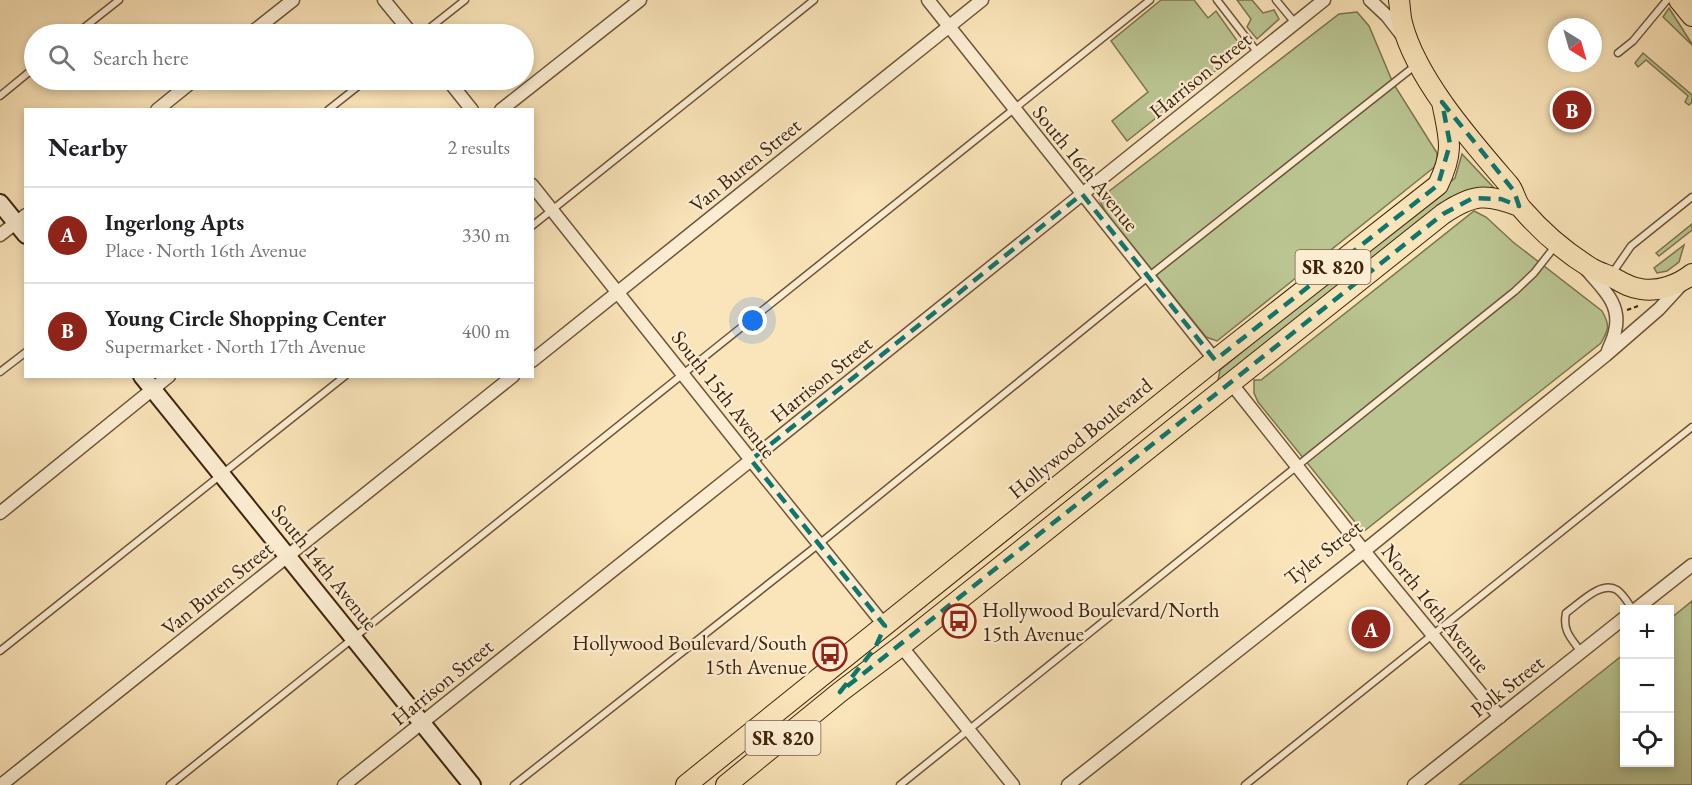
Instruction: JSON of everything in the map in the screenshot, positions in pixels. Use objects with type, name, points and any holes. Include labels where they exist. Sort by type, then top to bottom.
[{"type":"main road","name":"SR 820","points":[[1399,0],[1401,20],[1415,54],[1442,102]]},
{"type":"main road","points":[[1679,0],[1692,16]]},
{"type":"main road","points":[[1442,102],[1514,191],[1519,206]]},
{"type":"main road","name":"Hollywood Boulevard","points":[[686,785],[1215,360],[1438,185],[1447,166],[1450,144],[1442,102]]},
{"type":"main road","name":"SR 820","points":[[726,785],[840,692],[1459,203],[1473,198],[1488,197],[1519,206],[1576,258],[1626,285],[1656,290],[1690,278]]},
{"type":"main road","points":[[1203,406],[1211,389],[1215,360]]},
{"type":"main road","points":[[901,646],[910,626],[949,574]]},
{"type":"main road","points":[[840,692],[875,648],[885,626]]},
{"type":"street","points":[[263,24],[293,0]]},
{"type":"street","points":[[384,0],[404,24]]},
{"type":"street","points":[[534,84],[640,0]]},
{"type":"street","name":"South 16th Avenue","points":[[928,0],[1215,360]]},
{"type":"street","name":"Van Buren Street","points":[[534,359],[982,0]]},
{"type":"street","points":[[1370,0],[1387,16],[1415,54]]},
{"type":"street","name":"Harrison Street","points":[[344,785],[1324,1]]},
{"type":"street","points":[[159,108],[182,90]]},
{"type":"street","points":[[456,90],[470,108]]},
{"type":"street","points":[[504,108],[526,90]]},
{"type":"street","name":"South 15th Avenue","points":[[534,187],[885,626]]},
{"type":"street","points":[[0,203],[22,224],[0,236]]},
{"type":"street","points":[[1576,258],[1611,298],[1617,312],[1616,331],[1606,355]]},
{"type":"street","name":"Tyler Street","points":[[1068,785],[1364,551],[1606,355],[1659,309],[1690,278]]},
{"type":"street","points":[[0,513],[148,383],[163,378]]},
{"type":"street","name":"Van Buren Street","points":[[1,785],[511,378]]},
{"type":"street","name":"South 14th Avenue","points":[[148,383],[472,785]]},
{"type":"street","name":"North 16th Avenue","points":[[1231,383],[1500,717]]},
{"type":"street","points":[[1639,605],[1692,565]]},
{"type":"street","name":"Polk Street","points":[[1414,785],[1620,621]]},
{"type":"street","points":[[901,646],[1012,785]]},
{"type":"lane","points":[[89,24],[119,0]]},
{"type":"lane","points":[[435,24],[465,0]]},
{"type":"lane","points":[[534,224],[814,0]]},
{"type":"lane","points":[[170,785],[1150,0]]},
{"type":"lane","points":[[1217,0],[1258,53]]},
{"type":"lane","points":[[1276,0],[1295,24]]},
{"type":"lane","points":[[1618,52],[1633,40],[1667,0]]},
{"type":"lane","points":[[513,785],[819,544],[1148,277],[1415,54]]},
{"type":"lane","points":[[0,96],[24,76]]},
{"type":"lane","points":[[331,108],[353,90]]},
{"type":"lane","points":[[1610,276],[1631,246],[1692,197]]},
{"type":"lane","points":[[900,785],[1515,291],[1534,273],[1557,243]]},
{"type":"lane","points":[[0,372],[24,354]]},
{"type":"lane","points":[[0,651],[343,378]]},
{"type":"lane","points":[[1245,785],[1692,427]]},
{"type":"lane","points":[[1581,652],[1563,623],[1566,613],[1599,589],[1607,587],[1623,595],[1631,605]]},
{"type":"path","points":[[1625,310],[1638,306]]},
{"type":"highlighted area","points":[[1442,102],[1514,191],[1519,206],[1501,199],[1473,198],[1443,214],[840,692],[875,648],[885,626],[751,460],[1082,194],[1215,360],[1438,185],[1450,144]]},
{"type":"green space","points":[[1161,0],[1194,0],[1208,18],[1216,11],[1243,49],[1127,141],[1112,121],[1148,92],[1111,41]]},
{"type":"green space","points":[[1237,0],[1252,0],[1263,13],[1274,10],[1279,19],[1257,39],[1247,27],[1251,19]]},
{"type":"green space","points":[[1669,8],[1692,44],[1692,45],[1663,17]]},
{"type":"green space","points":[[1357,12],[1369,26],[1393,83],[1437,153],[1437,165],[1217,341],[1206,337],[1106,213],[1099,199],[1339,14]]},
{"type":"green space","points":[[1643,53],[1692,95],[1692,102],[1689,105],[1685,102],[1688,96],[1646,60],[1638,67],[1635,63]]},
{"type":"green space","points":[[1462,154],[1495,189],[1449,198],[1217,385],[1220,370],[1455,178]]},
{"type":"green space","points":[[1474,211],[1486,217],[1513,242],[1602,311],[1607,330],[1601,343],[1363,532],[1258,402],[1254,393],[1254,380],[1261,380]]},
{"type":"green space","points":[[1692,224],[1692,230],[1659,256],[1656,253]]},
{"type":"green space","points":[[1684,245],[1679,262],[1667,271],[1657,273],[1654,268]]},
{"type":"green space","points":[[1692,601],[1692,785],[1459,785],[1620,657],[1620,767],[1674,767],[1674,616]]},
{"type":"place","name":"Young Circle Shopping Center","points":[[1572,110]]},
{"type":"place","name":"Hollywood Boulevard/North 15th Avenue","points":[[959,621]]},
{"type":"place","name":"Ingerlong Apts","points":[[1371,629]]},
{"type":"place","name":"Hollywood Boulevard/South 15th Avenue","points":[[830,654]]}]
